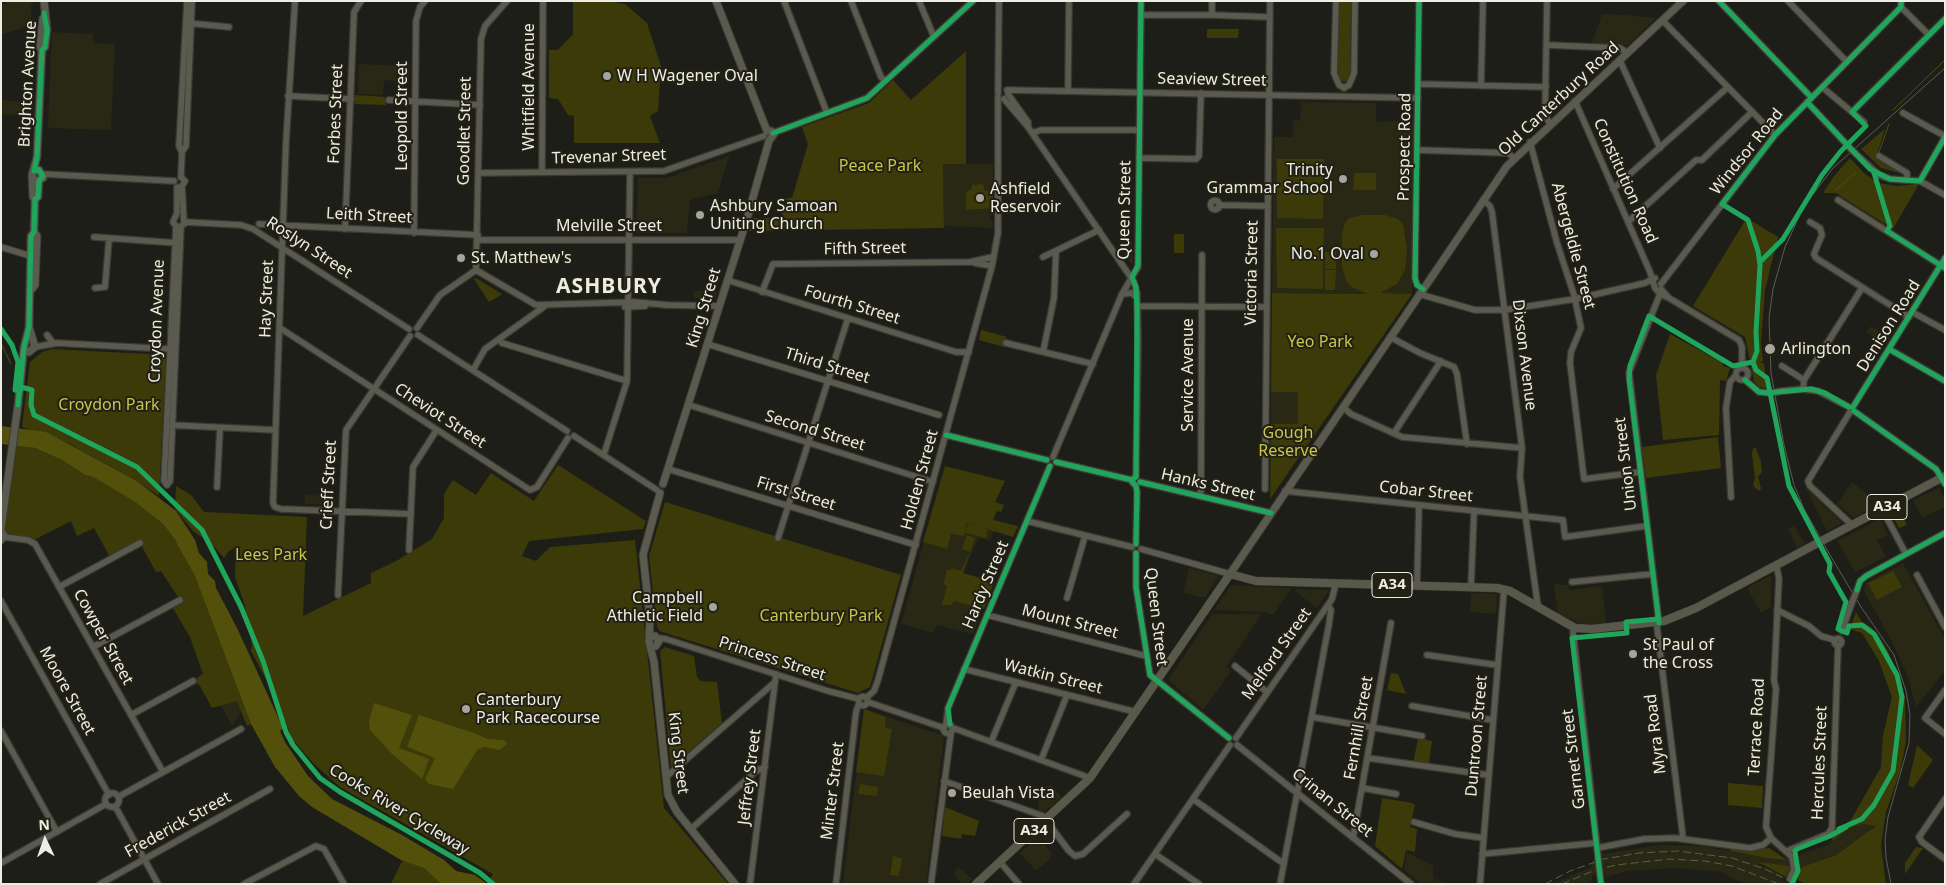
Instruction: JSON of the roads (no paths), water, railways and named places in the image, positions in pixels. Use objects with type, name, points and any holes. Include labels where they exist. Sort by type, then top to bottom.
[{"type":"highway","name":"A34","points":[[1504,590],[1573,632],[1583,634],[1658,625],[1696,608],[1882,509],[1944,479]]},
{"type":"highway","name":"A34","points":[[976,884],[1090,778],[1230,574],[1256,581],[1493,587],[1510,591],[1579,629],[1658,625]]},
{"type":"main road","name":"Brighton Avenue","points":[[2,534],[18,405],[30,347],[27,330],[30,328],[31,290],[35,285],[33,257],[37,236],[34,232],[36,199],[38,197],[37,157],[42,50],[45,47],[46,30],[44,1]]},
{"type":"main road","points":[[716,1],[768,135]]},
{"type":"main road","name":"Old Canterbury Road","points":[[1230,574],[1483,200],[1514,158],[1683,1]]},
{"type":"main road","name":"King Street","points":[[735,884],[672,805],[666,777],[654,662],[655,641],[650,618],[644,551],[659,488],[668,469],[720,306],[768,135]]},
{"type":"street","points":[[186,1],[188,23]]},
{"type":"street","points":[[38,175],[178,185],[176,177],[181,176],[182,152],[179,146],[184,100],[188,23],[192,1]]},
{"type":"street","name":"Hay Street","points":[[295,1],[288,96],[272,497],[275,507],[341,512]]},
{"type":"street","name":"Forbes Street","points":[[345,229],[354,12],[360,1]]},
{"type":"street","name":"Leopold Street","points":[[414,233],[416,21],[420,7],[425,1]]},
{"type":"street","name":"Goodlet Street","points":[[476,270],[482,34],[488,22],[507,1]]},
{"type":"street","name":"Whitfield Avenue","points":[[542,172],[543,1]]},
{"type":"street","points":[[784,1],[827,113]]},
{"type":"street","points":[[851,1],[881,77],[885,81]]},
{"type":"street","points":[[919,1],[934,37]]},
{"type":"street","name":"Trevenar Street","points":[[478,172],[630,172],[669,170],[867,98],[973,1]]},
{"type":"street","name":"Holden Street","points":[[867,699],[874,691],[878,680],[969,352],[992,260],[1001,233],[1000,110],[1003,95],[998,57],[999,1]]},
{"type":"street","points":[[1068,91],[1069,1]]},
{"type":"street","name":"Queen Street","points":[[1141,1],[1138,265],[1132,277],[1138,306],[1136,587],[1150,675],[1157,681]]},
{"type":"street","points":[[1212,1],[1212,15]]},
{"type":"street","name":"Victoria Street","points":[[1265,489],[1270,1]]},
{"type":"street","points":[[1336,1],[1334,73],[1339,85],[1344,88]]},
{"type":"street","points":[[1344,88],[1349,85],[1354,73],[1355,1]]},
{"type":"street","name":"Prospect Road","points":[[1419,1],[1415,281],[1422,290]]},
{"type":"street","points":[[1481,86],[1484,1]]},
{"type":"street","points":[[1547,1],[1546,118],[1550,124]]},
{"type":"street","points":[[1719,1],[1850,148],[1879,175],[1890,179],[1920,181],[1945,195]]},
{"type":"street","points":[[1788,1],[1847,62]]},
{"type":"street","points":[[1901,4],[1929,36]]},
{"type":"street","name":"Windsor Road","points":[[1657,285],[1774,135],[1847,62],[1901,4]]},
{"type":"street","points":[[1141,15],[1270,17]]},
{"type":"street","points":[[1852,112],[1945,19]]},
{"type":"street","points":[[1663,20],[1774,135]]},
{"type":"street","points":[[188,23],[229,27]]},
{"type":"street","points":[[1546,45],[1620,48],[1628,54]]},
{"type":"street","points":[[1620,61],[1660,148]]},
{"type":"street","points":[[1418,84],[1546,87]]},
{"type":"street","points":[[1614,189],[1728,87]]},
{"type":"street","points":[[1822,87],[1864,122]]},
{"type":"street","points":[[1344,88],[1344,96]]},
{"type":"street","name":"Seaview Street","points":[[1003,95],[1017,90],[1418,98]]},
{"type":"street","points":[[1139,158],[1196,159],[1199,156],[1201,93]]},
{"type":"street","points":[[1003,95],[1028,122],[1030,130],[1132,277]]},
{"type":"street","points":[[288,96],[351,99]]},
{"type":"street","points":[[389,100],[480,105]]},
{"type":"street","name":"Constitution Road","points":[[1575,101],[1657,285],[1669,298],[1739,340],[1742,347],[1742,368]]},
{"type":"street","points":[[1628,222],[1696,160],[1702,160],[1752,112]]},
{"type":"street","points":[[1903,113],[1945,136],[1920,181]]},
{"type":"street","points":[[1030,130],[1139,130]]},
{"type":"street","name":"Abergeldie Street","points":[[1530,142],[1557,243],[1575,299],[1581,328],[1571,352],[1570,364],[1584,479],[1640,472]]},
{"type":"street","points":[[1417,150],[1508,153],[1514,158]]},
{"type":"street","points":[[1879,156],[1907,173],[1908,179]]},
{"type":"street","points":[[604,454],[627,381],[630,172]]},
{"type":"street","name":"Croydon Avenue","points":[[176,295],[170,349],[170,425],[170,482],[167,485],[164,482],[170,425],[180,222],[178,185],[185,181],[181,176]]},
{"type":"street","name":"Dixson Avenue","points":[[1483,200],[1491,207],[1522,448],[1520,477],[1538,607]]},
{"type":"street","points":[[1838,200],[1943,266]]},
{"type":"street","points":[[1219,205],[1267,206]]},
{"type":"street","name":"Roslyn Street","points":[[180,222],[246,226],[283,247],[410,332]]},
{"type":"street","points":[[1810,222],[1820,228],[1822,235],[1815,252],[1816,258],[1862,288],[1910,314],[1945,330]]},
{"type":"street","name":"Leith Street","points":[[258,224],[477,238]]},
{"type":"street","points":[[1044,257],[1099,230]]},
{"type":"street","points":[[94,237],[178,243]]},
{"type":"street","name":"Melville Street","points":[[477,238],[740,240]]},
{"type":"street","points":[[95,288],[105,288],[109,239]]},
{"type":"street","points":[[1,248],[33,257]]},
{"type":"street","points":[[1043,352],[1054,298],[1056,251]]},
{"type":"street","name":"Service Avenue","points":[[1199,496],[1201,491],[1202,254]]},
{"type":"street","name":"Denison Road","points":[[1852,525],[1808,482],[1910,314],[1943,266],[1945,258]]},
{"type":"street","name":"Fifth Street","points":[[762,292],[773,264],[970,262],[992,260]]},
{"type":"street","points":[[418,335],[417,328],[440,295],[476,270],[529,303],[546,306],[720,306]]},
{"type":"street","name":"Hardy Street","points":[[948,729],[948,708],[1122,294],[1132,277]]},
{"type":"street","name":"Fourth Street","points":[[727,280],[956,352],[969,352]]},
{"type":"street","points":[[1422,290],[1460,308],[1504,310],[1575,299],[1645,283],[1657,285]]},
{"type":"street","name":"Union Street","points":[[1657,285],[1653,307],[1629,372],[1658,625]]},
{"type":"street","points":[[1803,389],[1804,380],[1862,288]]},
{"type":"street","points":[[1422,290],[1438,298]]},
{"type":"street","points":[[1122,294],[1130,292],[1137,298]]},
{"type":"street","points":[[473,370],[486,349],[546,306]]},
{"type":"street","points":[[1138,306],[1266,307]]},
{"type":"street","points":[[778,538],[848,318]]},
{"type":"street","points":[[417,328],[413,327],[410,332],[418,335],[473,370],[570,435],[659,488]]},
{"type":"street","name":"Cheviot Street","points":[[280,328],[436,431],[530,490],[537,487],[570,435]]},
{"type":"street","name":"Crieff Street","points":[[338,595],[346,430],[374,390],[410,332]]},
{"type":"street","points":[[47,335],[53,343]]},
{"type":"street","points":[[1390,337],[1420,353],[1451,365],[1456,370],[1467,444]]},
{"type":"street","points":[[499,339],[502,343],[627,381]]},
{"type":"street","points":[[30,347],[53,343],[170,349]]},
{"type":"street","points":[[1006,343],[1093,364]]},
{"type":"street","name":"Third Street","points":[[707,344],[939,415]]},
{"type":"street","points":[[1889,349],[1945,381]]},
{"type":"street","points":[[1394,433],[1441,361]]},
{"type":"street","points":[[1782,366],[1804,380]]},
{"type":"street","points":[[1731,497],[1725,422],[1729,388],[1738,370],[1742,368],[1748,373],[1745,380]]},
{"type":"street","points":[[1736,375],[1738,379],[1745,380],[1759,392],[1772,393],[1803,389],[1825,393],[1852,409],[1936,470],[1944,479]]},
{"type":"street","name":"Second Street","points":[[689,405],[933,482]]},
{"type":"street","points":[[1342,407],[1350,414],[1402,437],[1522,448]]},
{"type":"street","points":[[170,425],[275,430]]},
{"type":"street","points":[[217,487],[220,428]]},
{"type":"street","points":[[409,550],[414,467],[436,431]]},
{"type":"street","name":"Hanks Street","points":[[946,436],[1271,512]]},
{"type":"street","name":"First Street","points":[[668,469],[916,546]]},
{"type":"street","name":"Cobar Street","points":[[1285,491],[1563,520],[1566,537],[1646,526]]},
{"type":"street","points":[[1417,585],[1418,505]]},
{"type":"street","points":[[1882,509],[1906,554]]},
{"type":"street","points":[[1471,587],[1474,511]]},
{"type":"street","points":[[341,512],[411,514]]},
{"type":"street","points":[[1027,521],[1230,574]]},
{"type":"street","name":"Cowper Street","points":[[2,534],[32,541],[163,772]]},
{"type":"street","points":[[1842,631],[1857,590],[1864,577],[1945,534]]},
{"type":"street","points":[[1067,598],[1085,536]]},
{"type":"street","points":[[59,587],[140,543]]},
{"type":"street","name":"Terrace Road","points":[[1771,838],[1766,827],[1776,689],[1774,680],[1779,578],[1776,565]]},
{"type":"street","points":[[1572,582],[1652,574]]},
{"type":"street","points":[[1917,575],[1945,627]]},
{"type":"street","name":"Melford Street","points":[[1134,884],[1267,692],[1318,620],[1328,609],[1336,583]]},
{"type":"street","name":"Duntroon Street","points":[[1480,884],[1504,590]]},
{"type":"street","points":[[93,647],[180,600]]},
{"type":"street","name":"Moore Street","points":[[1,602],[109,794]]},
{"type":"street","points":[[1280,884],[1329,624],[1328,609]]},
{"type":"street","name":"Hercules Street","points":[[1777,610],[1809,626],[1821,636],[1835,640],[1834,644],[1838,646],[1832,828],[1828,834],[1787,851]]},
{"type":"street","name":"Mount Street","points":[[987,615],[1146,656]]},
{"type":"street","points":[[1318,620],[1324,619],[1329,624]]},
{"type":"street","name":"Fernhill Street","points":[[1353,838],[1391,623]]},
{"type":"street","name":"Myra Road","points":[[1658,625],[1682,838]]},
{"type":"street","name":"Garnet Street","points":[[1573,632],[1601,884]]},
{"type":"street","name":"Princess Street","points":[[655,641],[677,644],[859,701],[863,696],[867,699]]},
{"type":"street","points":[[1427,655],[1497,665]]},
{"type":"street","points":[[1236,666],[1267,692]]},
{"type":"street","name":"Watkin Street","points":[[964,669],[1136,712]]},
{"type":"street","name":"Jeffrey Street","points":[[750,884],[776,674]]},
{"type":"street","points":[[131,715],[193,681]]},
{"type":"street","name":"Crinan Street","points":[[1157,681],[1411,884]]},
{"type":"street","points":[[666,777],[775,682]]},
{"type":"street","points":[[991,742],[1016,682]]},
{"type":"street","points":[[1945,690],[1925,716],[1926,720],[1945,734]]},
{"type":"street","points":[[1041,760],[1067,695]]},
{"type":"street","points":[[867,699],[1090,778]]},
{"type":"street","name":"Minter Street","points":[[836,884],[856,712],[859,701]]},
{"type":"street","points":[[1412,706],[1492,720]]},
{"type":"street","points":[[1312,717],[1422,736]]},
{"type":"street","points":[[118,797],[241,729]]},
{"type":"street","points":[[931,884],[944,780],[948,729]]},
{"type":"street","points":[[1,731],[57,832]]},
{"type":"street","points":[[1368,758],[1488,775]]},
{"type":"street","points":[[691,829],[756,770],[764,767]]},
{"type":"street","points":[[944,780],[1043,816],[1068,851],[1078,856],[1127,814]]},
{"type":"street","points":[[1362,788],[1396,794]]},
{"type":"street","name":"Frederick Street","points":[[100,884],[270,789]]},
{"type":"street","points":[[106,804],[106,798],[109,794],[114,794],[118,797]]},
{"type":"street","points":[[115,806],[118,802],[118,797]]},
{"type":"street","points":[[1945,799],[1920,832],[1919,839],[1945,859]]},
{"type":"street","points":[[1193,800],[1284,864]]},
{"type":"street","points":[[1,863],[106,804],[115,806],[158,884]]},
{"type":"street","points":[[1414,822],[1455,834],[1483,838]]},
{"type":"street","points":[[1482,854],[1597,846],[1644,839],[1682,838],[1750,848],[1763,845],[1771,838],[1792,857],[1794,866],[1790,879]]},
{"type":"street","points":[[244,884],[312,847],[319,846],[324,849],[344,884]]},
{"type":"street","points":[[1155,854],[1199,884]]},
{"type":"street","points":[[1000,862],[1019,884]]},
{"type":"waterway","points":[[1893,110],[1945,60]]},
{"type":"waterway","points":[[1879,152],[1889,124]]},
{"type":"waterway","points":[[1835,191],[1856,172]]},
{"type":"waterway","points":[[1,343],[11,364]]},
{"type":"tram line","points":[[1891,884],[1886,858],[1885,839],[1888,817],[1909,743],[1910,715],[1906,691],[1894,655],[1861,607],[1830,555],[1804,509],[1794,485],[1784,445],[1771,373],[1769,318],[1773,289],[1785,247],[1804,206],[1833,168],[1945,68]]},
{"type":"railway","points":[[1545,884],[1570,871],[1604,859],[1639,853],[1678,851],[1732,858],[1765,869],[1796,884]]},
{"type":"railway","points":[[1562,884],[1593,871],[1616,865],[1669,859],[1705,861],[1732,866],[1779,884]]},
{"type":"place","name":"W H Wagener Oval","points":[[607,76]]},
{"type":"place","name":"Trinity Grammar School","points":[[1343,179]]},
{"type":"place","name":"Ashfield Reservoir","points":[[980,198]]},
{"type":"place","name":"Ashbury Samoan Uniting Church","points":[[700,215]]},
{"type":"place","name":"No.1 Oval","points":[[1374,254]]},
{"type":"place","name":"St. Matthew's","points":[[461,258]]},
{"type":"place","name":"Arlington","points":[[1770,349]]},
{"type":"place","name":"Campbell Athletic Field","points":[[713,607]]},
{"type":"place","name":"St Paul of the Cross","points":[[1633,654]]},
{"type":"place","name":"Canterbury Park Racecourse","points":[[466,709]]},
{"type":"place","name":"Beulah Vista","points":[[952,793]]},
{"type":"district","name":"ASHBURY","points":[[609,287]]},
{"type":"park label","name":"Peace Park","points":[[880,166]]},
{"type":"park label","name":"Yeo Park","points":[[1320,342]]},
{"type":"park label","name":"Croydon Park","points":[[109,405]]},
{"type":"park label","name":"Gough Reserve","points":[[1288,442]]},
{"type":"park label","name":"Lees Park","points":[[271,555]]},
{"type":"park label","name":"Canterbury Park","points":[[821,616]]}]
